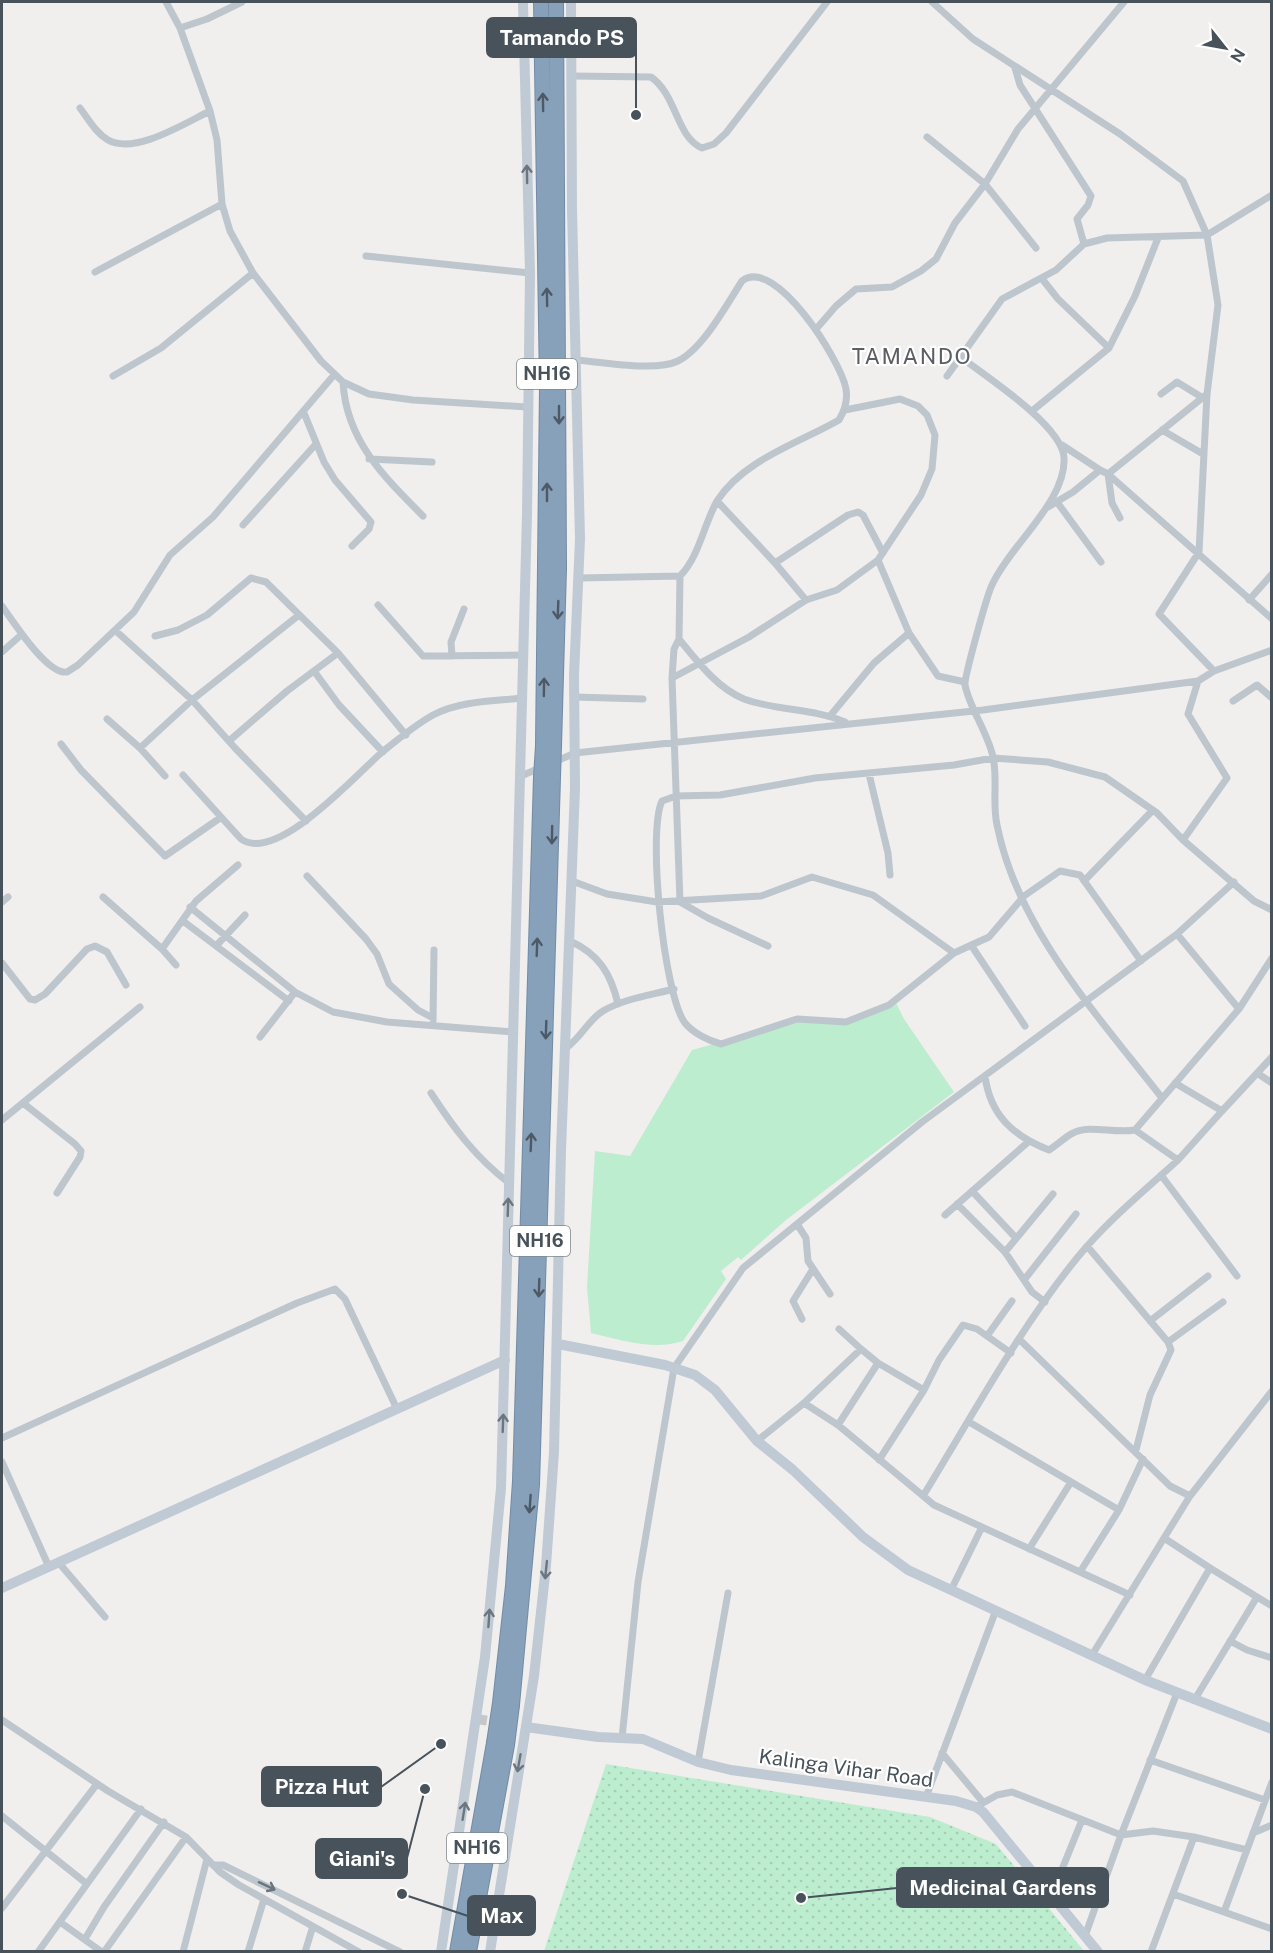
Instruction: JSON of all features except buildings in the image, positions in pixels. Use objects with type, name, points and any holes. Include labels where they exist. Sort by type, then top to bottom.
[{"type":"highway","name":"NH16","points":[[541,2],[547,375],[548,746]]},
{"type":"highway","name":"NH16","points":[[469,1952],[506,1704],[520,1481],[548,746],[559,568],[556,2]]},
{"type":"highway","name":"NH16","points":[[457,1952],[501,1744]]},
{"type":"street","points":[[166,2],[180,28],[210,111],[217,140],[222,204],[231,231],[253,273],[334,375],[343,382],[369,394],[413,400],[527,407]]},
{"type":"street","points":[[180,28],[207,19],[242,2]]},
{"type":"street","points":[[441,1952],[488,1635],[501,1488],[523,698],[530,273],[523,2]]},
{"type":"street","points":[[490,1952],[526,1727],[546,1566],[558,1344],[561,1150],[572,882],[574,697],[579,578],[580,452],[572,210],[572,2]]},
{"type":"street","points":[[572,76],[651,77],[662,84],[674,103],[687,136],[693,144],[702,148],[714,144],[726,133],[810,28],[827,2]]},
{"type":"street","points":[[932,2],[973,39],[1052,90],[1183,181],[1207,235],[1218,305],[1205,396],[1199,552],[1159,614],[1214,671]]},
{"type":"street","points":[[817,328],[836,306],[856,289],[892,287],[921,271],[936,259],[960,216],[985,184],[1018,129],[1124,2]]},
{"type":"street","points":[[1015,68],[1020,85],[1090,196],[1090,201],[1077,219],[1084,244]]},
{"type":"street","points":[[80,108],[99,134],[111,142],[124,144],[140,144],[210,111]]},
{"type":"street","points":[[927,137],[985,184],[1036,248]]},
{"type":"street","points":[[947,376],[1002,299],[1020,288],[1043,280],[1084,244],[1107,238],[1207,235],[1272,195]]},
{"type":"street","points":[[95,272],[222,204]]},
{"type":"street","points":[[1032,411],[1108,348],[1136,296],[1158,238]]},
{"type":"street","points":[[366,256],[530,273]]},
{"type":"street","points":[[113,376],[161,348],[253,273]]},
{"type":"street","points":[[576,360],[660,365],[679,360],[702,340],[742,281],[748,276],[764,278],[801,310],[817,328],[846,387],[845,410],[839,420],[770,455],[745,472],[717,501],[680,576],[679,639],[674,649],[672,678],[680,902]]},
{"type":"street","points":[[1043,280],[1058,299],[1108,348]]},
{"type":"street","points":[[962,358],[1032,411],[1062,445],[1108,474],[1199,552],[1272,619]]},
{"type":"street","points":[[2,606],[21,635],[61,673],[78,665],[116,631],[144,599],[170,555],[213,516],[334,375]]},
{"type":"street","points":[[343,382],[344,399],[351,424],[369,459],[423,516]]},
{"type":"street","points":[[1161,394],[1176,382],[1205,396]]},
{"type":"street","points":[[1108,474],[1205,396]]},
{"type":"street","points":[[672,678],[749,637],[806,600],[837,590],[878,560],[921,495],[932,469],[935,435],[927,415],[908,401],[900,399],[845,410]]},
{"type":"street","points":[[304,412],[316,444],[335,480],[371,522],[369,529],[352,546]]},
{"type":"street","points":[[1162,430],[1203,454]]},
{"type":"street","points":[[243,525],[316,444]]},
{"type":"street","points":[[1062,445],[1064,469],[1048,507],[1019,540],[991,586],[965,682],[993,758],[997,825],[1021,899],[1086,1002],[1162,1098]]},
{"type":"street","points":[[369,459],[432,462]]},
{"type":"street","points":[[1048,507],[1100,470]]},
{"type":"street","points":[[1108,474],[1112,503],[1120,518]]},
{"type":"street","points":[[717,501],[776,563],[806,600]]},
{"type":"street","points":[[1057,502],[1101,562]]},
{"type":"street","points":[[776,563],[849,515],[858,512],[863,515],[883,553]]},
{"type":"street","points":[[878,560],[909,633],[938,676],[965,682]]},
{"type":"street","points":[[1249,600],[1272,574]]},
{"type":"street","points":[[579,578],[680,576]]},
{"type":"street","points":[[155,636],[178,630],[207,615],[251,578],[266,582],[338,653],[406,735]]},
{"type":"street","points":[[378,605],[423,656],[524,655]]},
{"type":"street","points":[[452,656],[451,642],[464,609]]},
{"type":"street","points":[[140,748],[192,700],[299,615]]},
{"type":"street","points":[[116,631],[192,700],[306,821]]},
{"type":"street","points":[[830,716],[873,663],[909,633]]},
{"type":"street","points":[[2,652],[21,635]]},
{"type":"street","points":[[679,639],[700,664],[731,692],[745,699],[830,716],[847,723]]},
{"type":"street","points":[[521,776],[575,753],[976,711],[1198,681],[1214,671],[1272,650]]},
{"type":"street","points":[[229,741],[287,690],[338,653]]},
{"type":"street","points":[[314,671],[339,705],[383,752]]},
{"type":"street","points":[[1183,840],[1227,778],[1188,714],[1198,681]]},
{"type":"street","points":[[1233,701],[1257,686],[1272,698]]},
{"type":"street","points":[[574,697],[644,699]]},
{"type":"street","points":[[183,775],[220,818],[248,844],[257,845],[274,840],[306,821],[383,752],[433,716],[448,709],[523,698]]},
{"type":"street","points":[[107,719],[140,748],[165,776]]},
{"type":"street","points":[[61,744],[81,770],[165,856],[220,818]]},
{"type":"street","points":[[1141,961],[1080,875],[1060,871],[1021,899],[989,937],[954,953],[889,1005],[846,1022],[796,1019],[721,1044],[711,1041],[684,1022],[674,989],[657,902],[659,807],[662,801],[676,796],[720,795],[815,778],[869,774],[993,758],[1048,762],[1105,777],[1153,810],[1183,840],[1254,901],[1272,910]]},
{"type":"street","points":[[869,774],[888,853],[890,875]]},
{"type":"street","points":[[1084,881],[1153,810]]},
{"type":"street","points":[[162,949],[183,921],[190,907],[210,887],[238,865]]},
{"type":"street","points":[[307,876],[366,939],[377,954],[390,984],[418,1010],[433,1018]]},
{"type":"street","points":[[572,882],[607,894],[657,902],[680,902],[761,896],[812,877],[873,895],[954,953]]},
{"type":"street","points":[[622,1738],[638,1582],[674,1368],[743,1268],[922,1122],[1177,934],[1234,882]]},
{"type":"street","points":[[2,902],[8,897]]},
{"type":"street","points":[[103,897],[162,949],[176,965]]},
{"type":"street","points":[[680,902],[768,946]]},
{"type":"street","points":[[190,907],[295,992],[315,1005],[333,1012],[434,1026],[513,1032]]},
{"type":"street","points":[[216,946],[245,915]]},
{"type":"street","points":[[183,921],[289,1001]]},
{"type":"street","points":[[1177,934],[1239,1009]]},
{"type":"street","points":[[570,941],[581,946],[602,963],[614,986],[618,1004]]},
{"type":"street","points":[[971,945],[1025,1026]]},
{"type":"street","points":[[2,963],[30,999],[35,1000],[45,994],[87,950],[95,946],[107,952],[126,985]]},
{"type":"street","points":[[434,950],[434,1026]]},
{"type":"street","points":[[985,1076],[987,1096],[1004,1123],[1029,1142],[1049,1150],[1074,1132],[1093,1129],[1118,1133],[1135,1130],[1239,1009],[1272,958]]},
{"type":"street","points":[[566,1048],[576,1041],[596,1016],[618,1004],[674,989]]},
{"type":"street","points":[[260,1037],[295,992]]},
{"type":"street","points":[[2,1120],[140,1007]]},
{"type":"street","points":[[923,1496],[1011,1353],[1045,1302],[1088,1246],[1116,1214],[1178,1160],[1272,1057]]},
{"type":"street","points":[[1257,1073],[1272,1083]]},
{"type":"street","points":[[1175,1083],[1222,1111]]},
{"type":"street","points":[[431,1093],[458,1134],[492,1170],[509,1183]]},
{"type":"street","points":[[23,1103],[81,1151],[80,1157],[57,1193]]},
{"type":"street","points":[[1135,1130],[1178,1160]]},
{"type":"street","points":[[945,1215],[1029,1142]]},
{"type":"street","points":[[1161,1175],[1237,1276]]},
{"type":"street","points":[[972,1191],[1015,1237]]},
{"type":"street","points":[[1005,1252],[1015,1237],[1053,1194]]},
{"type":"street","points":[[957,1204],[1005,1252],[1032,1292],[1045,1302]]},
{"type":"street","points":[[1023,1280],[1076,1214]]},
{"type":"street","points":[[797,1224],[805,1235],[806,1256],[830,1294]]},
{"type":"street","points":[[1088,1246],[1168,1342],[1171,1357],[1150,1395],[1136,1450]]},
{"type":"street","points":[[802,1319],[793,1300],[813,1269]]},
{"type":"street","points":[[1150,1321],[1208,1276]]},
{"type":"street","points":[[2,1438],[297,1303],[335,1289],[345,1299],[397,1409]]},
{"type":"street","points":[[987,1336],[1012,1301]]},
{"type":"street","points":[[1168,1342],[1223,1302]]},
{"type":"street","points":[[879,1460],[924,1390],[960,1327],[967,1325],[1011,1353]]},
{"type":"street","points":[[839,1329],[878,1364],[924,1390]]},
{"type":"street","points":[[1020,1340],[1115,1434],[1136,1450],[1170,1486],[1190,1496]]},
{"type":"street","points":[[558,1344],[674,1368],[695,1376],[715,1390],[757,1441],[793,1470],[863,1537],[908,1570],[1145,1680],[1272,1729]]},
{"type":"street","points":[[757,1441],[804,1404],[861,1349]]},
{"type":"street","points":[[2,1588],[505,1360]]},
{"type":"street","points":[[838,1425],[878,1364]]},
{"type":"street","points":[[1092,1655],[1190,1496],[1272,1391]]},
{"type":"street","points":[[804,1404],[838,1425],[934,1505],[1130,1595]]},
{"type":"street","points":[[969,1422],[1119,1510]]},
{"type":"street","points":[[1080,1572],[1119,1510],[1143,1459]]},
{"type":"street","points":[[2,1462],[54,1565],[105,1617]]},
{"type":"street","points":[[1029,1549],[1071,1482]]},
{"type":"street","points":[[951,1590],[982,1527]]},
{"type":"street","points":[[1164,1538],[1272,1606]]},
{"type":"street","points":[[1145,1680],[1210,1568]]},
{"type":"street","points":[[698,1762],[728,1593]]},
{"type":"street","points":[[1195,1700],[1257,1598]]},
{"type":"street","points":[[926,1797],[996,1610]]},
{"type":"street","points":[[1230,1641],[1247,1650],[1272,1658]]},
{"type":"street","points":[[1085,1936],[1121,1835],[1177,1693]]},
{"type":"street","points":[[2,1720],[97,1784],[186,1837],[219,1872],[359,1952]]},
{"type":"street","name":"Kalinga Vihar Road","points":[[526,1727],[643,1739],[698,1762],[731,1770],[979,1804]]},
{"type":"street","points":[[942,1753],[983,1812],[1098,1952]]},
{"type":"street","points":[[1150,1760],[1265,1800]]},
{"type":"street","points":[[1224,1912],[1272,1782]]},
{"type":"street","points":[[2,1908],[97,1784]]},
{"type":"street","points":[[979,1804],[1012,1792],[1121,1835],[1153,1831],[1194,1837],[1247,1850]]},
{"type":"street","points":[[38,1952],[141,1809]]},
{"type":"street","points":[[2,1816],[87,1884]]},
{"type":"street","points":[[1082,1820],[1056,1884],[1098,1900]]},
{"type":"street","points":[[85,1940],[104,1907],[164,1822]]},
{"type":"street","points":[[1253,1833],[1272,1825]]},
{"type":"street","points":[[60,1922],[103,1952],[186,1837]]},
{"type":"street","points":[[1151,1952],[1194,1837]]},
{"type":"street","points":[[183,1952],[210,1862]]},
{"type":"street","points":[[210,1862],[223,1864],[400,1952]]},
{"type":"street","points":[[1173,1894],[1272,1929]]},
{"type":"street","points":[[248,1952],[264,1899]]},
{"type":"street","points":[[305,1952],[313,1926]]},
{"type":"green space","points":[[896,1003],[904,1019],[954,1092],[786,1220],[741,1260],[738,1257],[721,1271],[726,1279],[683,1341],[649,1345],[591,1333],[587,1287],[595,1151],[630,1156],[692,1050],[798,1021],[849,1024]]},
{"type":"green space","points":[[606,1764],[930,1817],[996,1844],[1084,1951],[544,1951]]},
{"type":"tunnel","points":[[477,1719],[526,1727]]},
{"type":"place","name":"Tamando PS","points":[[636,115]]},
{"type":"place","name":"Pizza Hut","points":[[441,1744]]},
{"type":"place","name":"Giani's","points":[[425,1789]]},
{"type":"place","name":"Max","points":[[402,1894]]},
{"type":"place","name":"Medicinal Gardens","points":[[801,1898]]},
{"type":"district","name":"TAMANDO","points":[[912,356]]}]
